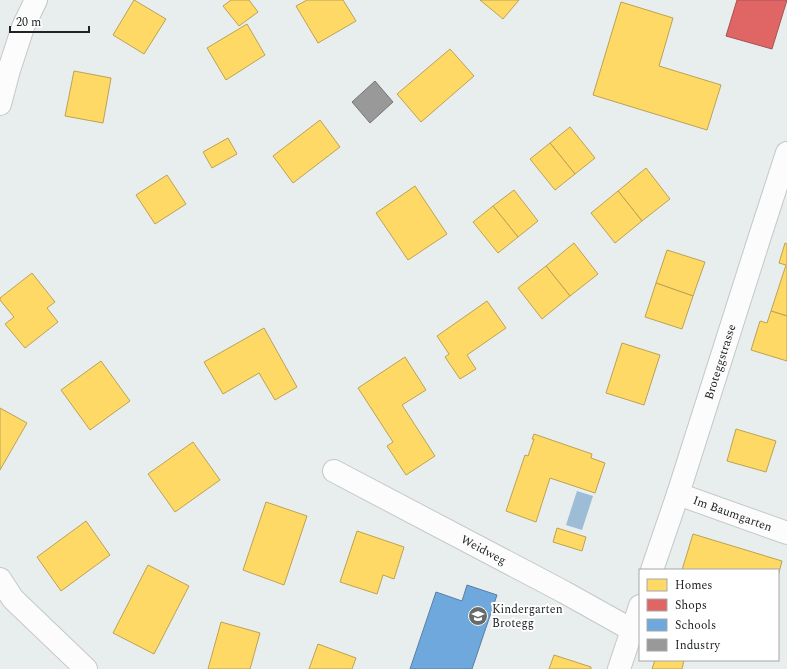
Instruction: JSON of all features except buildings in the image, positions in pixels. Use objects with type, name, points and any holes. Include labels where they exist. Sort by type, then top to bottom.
[{"type":"street","points":[[0,104],[9,70],[24,27],[36,0]]},
{"type":"street","name":"Broteggstrasse","points":[[652,569],[779,203],[787,153]]},
{"type":"street","name":"Weidweg","points":[[334,471],[564,592],[632,630]]},
{"type":"street","name":"Im Baumgarten","points":[[678,494],[787,533]]},
{"type":"street","points":[[0,579],[13,599],[86,669]]},
{"type":"street","points":[[619,669],[639,609]]},
{"type":"water","points":[[577,491],[593,496],[582,530],[566,525]]},
{"type":"place","name":"Kindergarten Brotegg","points":[[478,616]]}]
